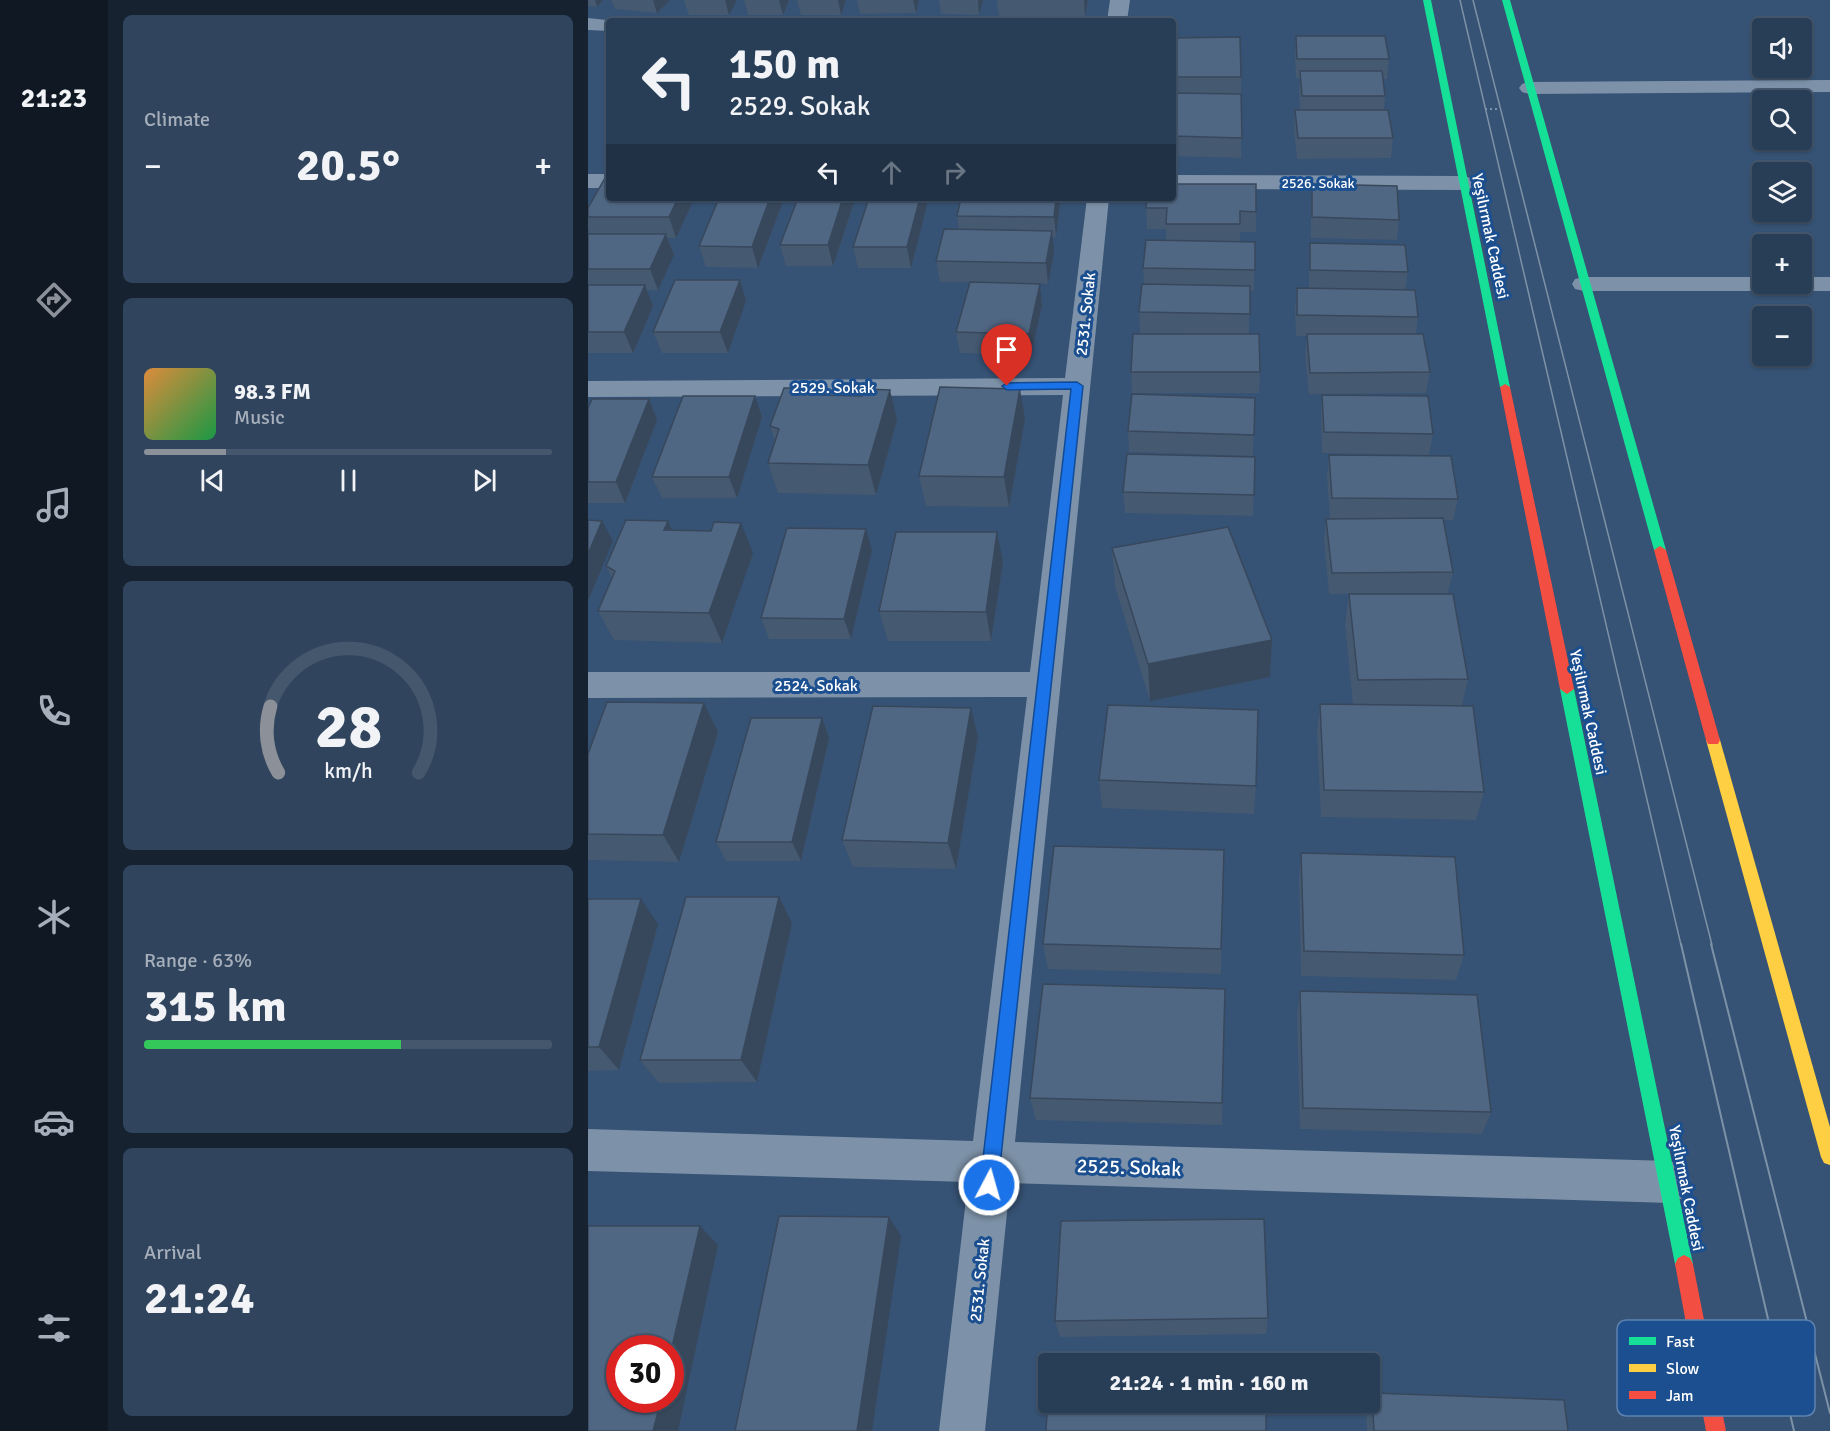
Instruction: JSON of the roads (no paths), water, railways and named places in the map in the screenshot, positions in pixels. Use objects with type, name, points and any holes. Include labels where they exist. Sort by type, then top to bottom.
[{"type":"main road","name":"Yeşilırmak Caddesi","points":[[1427,0],[1670,1182],[1695,1320]]},
{"type":"main road","points":[[1506,0],[1830,1157]]},
{"type":"main road","name":"Yeşilırmak Caddesi","points":[[1713,1416],[1716,1431]]},
{"type":"street","points":[[1117,18],[1120,0]]},
{"type":"street","points":[[588,24],[606,25]]},
{"type":"street","points":[[1529,88],[1830,86]]},
{"type":"street","name":"2526. Sokak","points":[[1176,182],[1463,183]]},
{"type":"street","name":"2531. Sokak","points":[[962,1431],[1098,201]]},
{"type":"street","points":[[1584,284],[1830,284]]},
{"type":"street","name":"2529. Sokak","points":[[588,389],[1077,386]]},
{"type":"street","name":"2524. Sokak","points":[[588,685],[1044,684]]},
{"type":"street","name":"2525. Sokak","points":[[588,1150],[1670,1182]]},
{"type":"tram line","points":[[1460,0],[1681,945]]},
{"type":"tram line","points":[[1473,0],[1712,945]]},
{"type":"tram line","points":[[1681,944],[1768,1320]]},
{"type":"tram line","points":[[1711,944],[1806,1320]]},
{"type":"tram line","points":[[1815,1354],[1830,1413]]},
{"type":"tram line","points":[[1791,1416],[1794,1431]]}]
